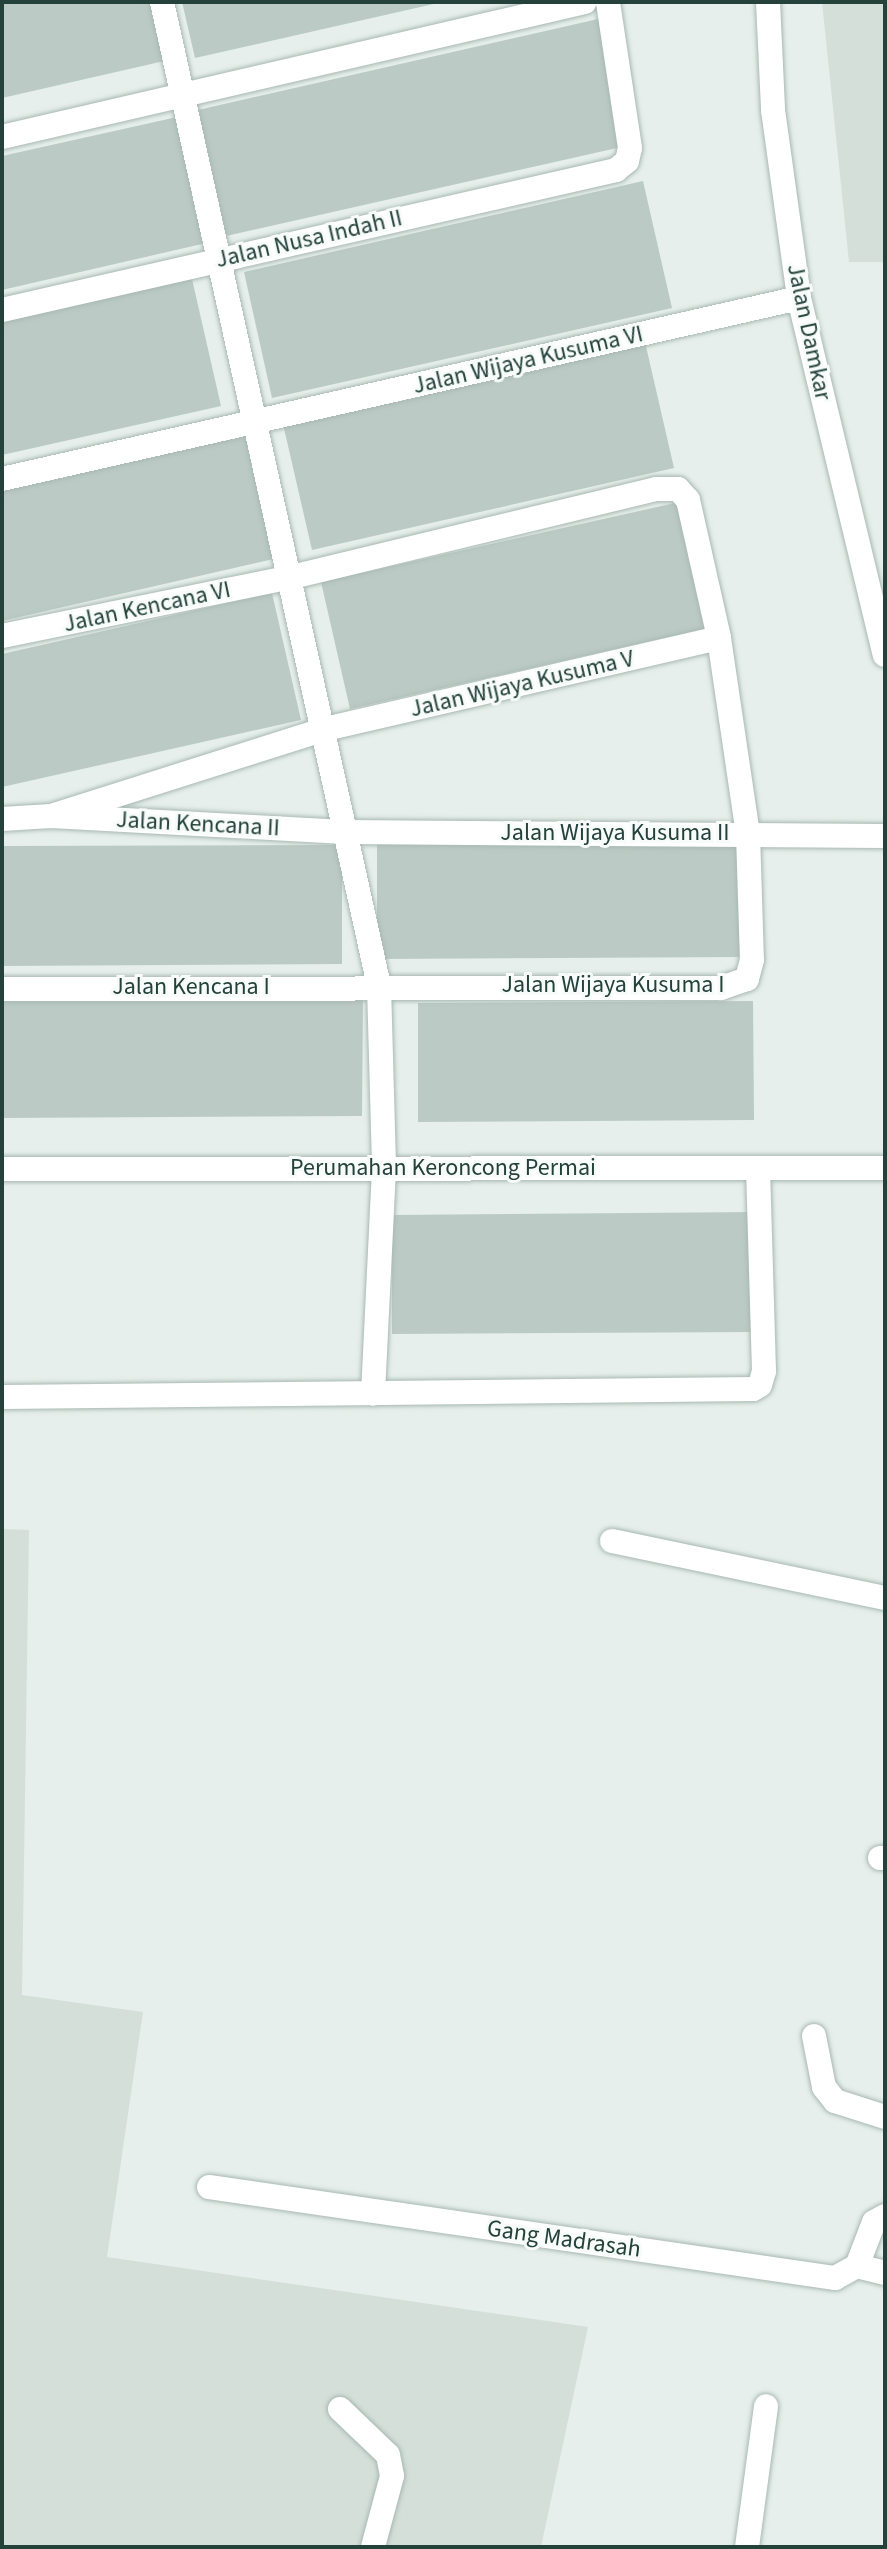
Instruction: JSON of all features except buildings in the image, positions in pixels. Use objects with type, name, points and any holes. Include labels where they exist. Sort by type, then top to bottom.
[{"type":"street","points":[[162,2],[292,577],[379,986],[384,1169],[373,1394]]},
{"type":"street","points":[[2,137],[585,2]]},
{"type":"street","name":"Jalan Nusa Indah II","points":[[2,310],[616,170],[627,161],[630,148],[608,2]]},
{"type":"street","name":"Jalan Damkar","points":[[768,2],[773,110],[799,298],[885,655]]},
{"type":"street","name":"Jalan Wijaya Kusuma VI","points":[[258,423],[799,298]]},
{"type":"street","points":[[2,479],[258,423]]},
{"type":"street","name":"Jalan Wijaya Kusuma I","points":[[292,577],[656,489],[678,489],[688,500],[719,638],[748,834],[752,960],[747,979],[735,985],[379,986]]},
{"type":"street","name":"Jalan Kencana VI","points":[[2,636],[292,577]]},
{"type":"street","name":"Jalan Wijaya Kusuma V","points":[[51,816],[325,729],[719,638]]},
{"type":"street","points":[[2,819],[51,816]]},
{"type":"street","name":"Jalan Kencana II","points":[[51,816],[345,832]]},
{"type":"street","name":"Jalan Wijaya Kusuma II","points":[[345,832],[885,836]]},
{"type":"street","name":"Jalan Kencana I","points":[[2,989],[379,986]]},
{"type":"street","points":[[2,1397],[745,1390],[760,1385],[764,1371],[758,1168]]},
{"type":"street","name":"Perumahan Keroncong Permai","points":[[2,1169],[885,1168]]},
{"type":"street","points":[[612,1541],[885,1598]]},
{"type":"street","points":[[814,2036],[824,2087],[835,2101],[885,2117]]},
{"type":"street","name":"Gang Madrasah","points":[[209,2187],[835,2278],[857,2266]]},
{"type":"street","points":[[885,2216],[874,2222],[857,2266],[885,2273]]},
{"type":"street","points":[[747,2547],[766,2406]]},
{"type":"street","points":[[340,2409],[388,2455],[392,2476],[373,2547]]},
{"type":"shaded area","points":[[822,2],[885,2],[885,262],[849,262]]},
{"type":"shaded area","points":[[2,1529],[29,1530],[22,1995],[143,2012],[107,2257],[588,2327],[541,2547],[2,2547]]}]
